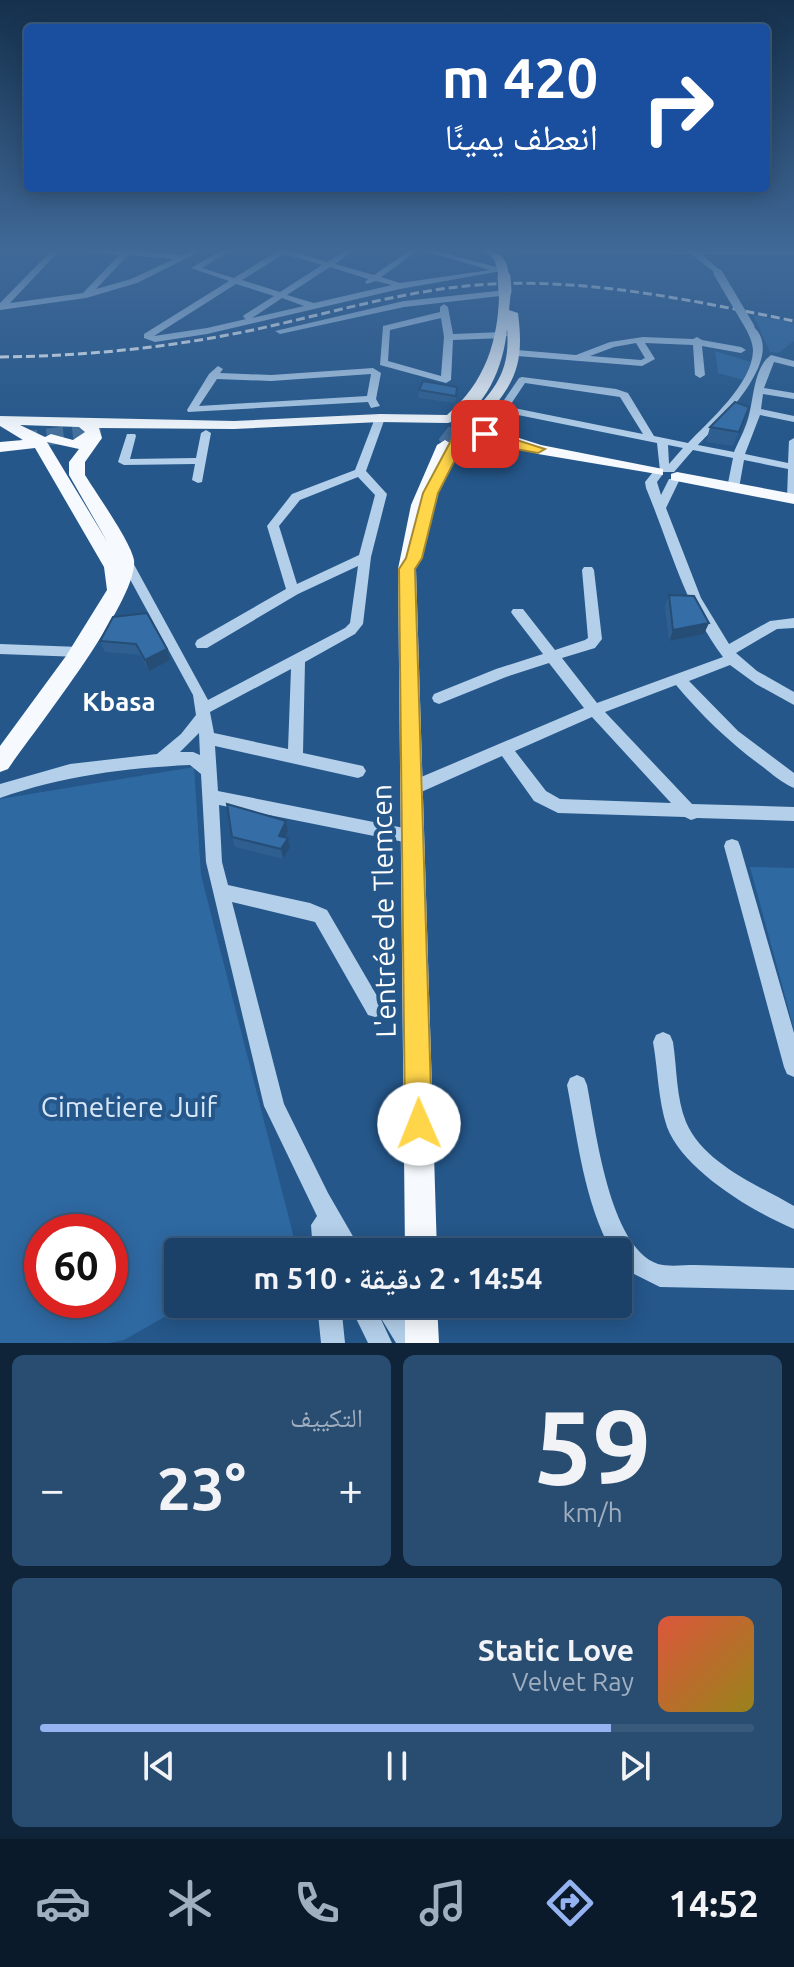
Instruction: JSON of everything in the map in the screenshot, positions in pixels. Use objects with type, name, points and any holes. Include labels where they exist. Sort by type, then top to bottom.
[{"type":"main road","name":"L'entrée de Tlemcen","points":[[421,1238],[407,569],[415,513],[445,429],[490,376],[503,335],[503,313]]},
{"type":"main road","name":"L'entrée de Tlemcen","points":[[407,569],[414,558],[431,493],[482,400],[508,361],[507,313]]},
{"type":"main road","points":[[512,313],[517,356]]},
{"type":"main road","name":"L'entrée de Tlemcen","points":[[467,427],[499,392],[517,356]]},
{"type":"main road","points":[[0,420],[131,436],[208,424]]},
{"type":"main road","points":[[0,420],[45,441]]},
{"type":"main road","points":[[116,593],[113,567],[52,460],[45,441],[38,437],[44,432],[208,424],[234,428],[378,422],[445,429],[467,427],[538,449],[794,499]]},
{"type":"main road","points":[[0,445],[45,441],[79,444],[87,430]]},
{"type":"main road","points":[[0,762],[33,712],[80,652],[123,576],[125,559],[77,475],[77,462],[87,430]]},
{"type":"main road","points":[[0,445],[21,440]]},
{"type":"main road","points":[[421,1318],[422,1343]]},
{"type":"street","points":[[184,313],[147,336],[160,339],[286,313]]},
{"type":"street","points":[[233,325],[254,313]]},
{"type":"street","points":[[280,331],[360,313]]},
{"type":"street","points":[[742,313],[757,341],[757,355],[750,377],[666,474],[651,482],[704,616],[730,655],[794,699]]},
{"type":"street","points":[[445,314],[449,337],[446,380],[383,363],[386,328],[445,314]]},
{"type":"street","points":[[449,337],[503,335]]},
{"type":"street","points":[[577,358],[614,344],[640,342],[697,340],[741,350]]},
{"type":"street","points":[[697,340],[700,375]]},
{"type":"street","points":[[640,342],[650,359],[642,363],[517,356],[522,380],[503,410],[649,435],[688,447],[793,467]]},
{"type":"street","points":[[733,488],[739,456],[761,391],[761,379],[771,358],[794,364]]},
{"type":"street","points":[[208,424],[191,407],[215,372],[271,378],[376,373],[371,399],[378,408],[378,422],[360,472],[296,497],[273,526],[293,591]]},
{"type":"street","points":[[499,392],[522,380],[616,392],[624,395],[649,435]]},
{"type":"street","points":[[761,391],[794,396]]},
{"type":"street","points":[[208,424],[371,399]]},
{"type":"street","points":[[755,411],[794,419]]},
{"type":"street","points":[[198,480],[208,424]]},
{"type":"street","points":[[131,436],[124,462],[201,461]]},
{"type":"street","points":[[661,507],[666,474],[662,440]]},
{"type":"street","points":[[794,441],[794,499]]},
{"type":"street","points":[[162,759],[186,738],[203,713],[356,624],[365,557],[381,494],[360,472]]},
{"type":"street","points":[[202,644],[293,591],[365,557]]},
{"type":"street","points":[[125,559],[200,695],[207,738],[214,862],[274,1106],[320,1201],[342,1238]]},
{"type":"street","points":[[439,698],[590,644],[595,639],[588,570]]},
{"type":"street","points":[[518,612],[594,710],[691,813]]},
{"type":"street","points":[[413,788],[594,710],[680,680],[730,655],[775,624],[794,623]]},
{"type":"street","points":[[0,649],[80,652]]},
{"type":"street","points":[[295,757],[298,659]]},
{"type":"street","points":[[680,680],[702,708],[735,741],[794,781]]},
{"type":"street","points":[[207,738],[358,771]]},
{"type":"street","points":[[505,749],[540,796],[558,806],[691,813],[794,814]]},
{"type":"street","points":[[0,791],[30,778],[162,759],[193,758],[209,771]]},
{"type":"street","points":[[210,796],[414,837]]},
{"type":"street","points":[[732,846],[794,1067]]},
{"type":"street","points":[[221,891],[321,916],[375,1008]]},
{"type":"street","points":[[663,1042],[677,1125],[687,1146],[712,1168],[794,1218]]},
{"type":"street","points":[[577,1085],[608,1225],[627,1255],[642,1269],[660,1276],[794,1279]]},
{"type":"street","points":[[320,1201],[323,1238]]},
{"type":"street","points":[[320,1201],[332,1238]]},
{"type":"street","points":[[330,1318],[333,1343]]},
{"type":"street","points":[[368,1318],[380,1343]]},
{"type":"street","points":[[394,1318],[409,1343]]},
{"type":"green space","points":[[753,315],[794,323],[794,341],[778,353],[770,352]]},
{"type":"green space","points":[[715,351],[751,362],[744,380],[718,373]]},
{"type":"green space","name":"Cimetiere Juif","points":[[194,767],[201,875],[294,1238],[164,1238],[164,1317],[124,1340],[109,1343],[0,1343],[0,799]]},
{"type":"green space","points":[[750,867],[794,868],[794,1029]]},
{"type":"building","points":[[423,381],[457,387],[456,396],[419,390]]},
{"type":"building","points":[[735,402],[749,407],[739,432],[710,427]]},
{"type":"building","points":[[669,595],[694,596],[709,623],[673,630]]},
{"type":"building","points":[[147,613],[167,649],[145,660],[136,644],[100,641],[113,617]]},
{"type":"building","points":[[227,804],[286,821],[279,836],[288,838],[281,849],[232,837]]},
{"type":"tunnel","points":[[461,424],[470,413]]},
{"type":"tunnel","points":[[445,445],[463,422]]},
{"type":"tunnel","points":[[21,440],[101,431]]},
{"type":"railway","points":[[0,357],[93,353],[186,342],[328,313]]},
{"type":"railway","points":[[752,313],[794,321]]},
{"type":"district","name":"Kbasa","points":[[119,701]]},
{"type":"route","points":[[419,1124],[407,569],[414,558],[431,493],[461,435],[538,449],[485,434]]}]
